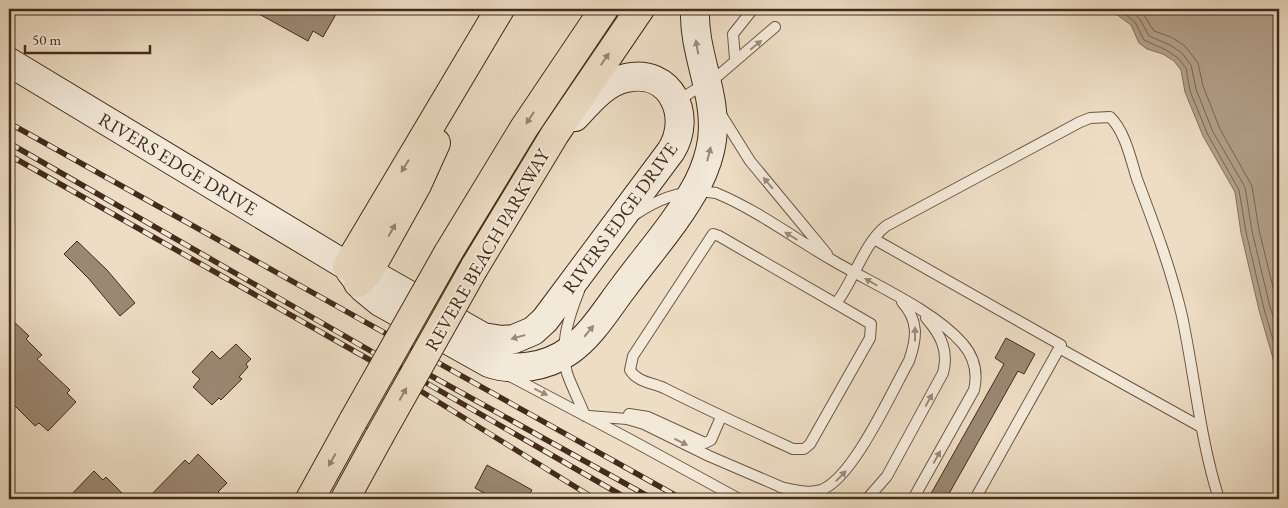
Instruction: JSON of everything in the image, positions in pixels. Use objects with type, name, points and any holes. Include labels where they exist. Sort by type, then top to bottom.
[{"type":"highway","points":[[357,274],[417,185],[477,50],[500,9]]},
{"type":"highway","points":[[557,78],[591,9]]},
{"type":"highway","name":"REVERE BEACH PARKWAY","points":[[310,499],[491,180],[604,9]]},
{"type":"highway","name":"REVERE BEACH PARKWAY","points":[[345,499],[474,268],[521,188],[640,9]]},
{"type":"main road","name":"RIVERS EDGE DRIVE","points":[[357,274],[380,302],[483,361],[501,367],[521,367],[543,363],[564,354],[591,330],[693,192],[705,167],[712,141],[712,106],[696,41],[695,9]]},
{"type":"main road","name":"RIVERS EDGE DRIVE","points":[[9,62],[357,274],[490,339],[508,340],[527,334],[545,320],[674,146],[681,124],[680,112],[676,101]]},
{"type":"main road","points":[[521,188],[569,124],[608,86],[626,78],[645,77],[665,87],[676,101]]},
{"type":"lane","points":[[735,60],[733,34],[753,9]]},
{"type":"lane","points":[[676,101],[706,84],[751,49],[775,27]]},
{"type":"lane","points":[[706,84],[721,115],[750,161],[833,260]]},
{"type":"lane","points":[[836,302],[874,239],[886,226],[1080,122],[1090,118],[1110,117],[1116,122],[1124,141],[1165,251],[1182,317],[1201,427],[1219,499]]},
{"type":"lane","points":[[585,416],[567,372],[564,354],[569,321],[582,284],[597,252],[622,226],[644,209],[671,196],[693,192],[708,192],[724,196],[917,309],[944,327],[964,345],[972,358],[976,379],[971,396],[913,499]]},
{"type":"lane","points":[[710,236],[720,236],[836,302],[869,321],[873,327],[872,334],[808,447],[800,450],[721,417],[632,374],[630,367],[633,356],[710,236]]},
{"type":"lane","points":[[874,239],[1061,345],[975,499]]},
{"type":"lane","points":[[780,487],[799,491],[821,490],[838,479],[854,460],[909,360],[916,339],[913,319],[906,306],[896,297]]},
{"type":"lane","points":[[867,499],[887,476],[938,384],[944,368],[945,350],[941,337],[917,309]]},
{"type":"lane","points":[[1059,348],[1201,427]]},
{"type":"lane","points":[[483,361],[739,499]]},
{"type":"lane","points":[[585,416],[624,414],[648,417],[705,443],[711,440],[721,417]]},
{"type":"lane","points":[[585,416],[621,418],[644,424],[809,499]]},
{"type":"water","points":[[1109,9],[1279,9],[1279,379],[1259,310],[1241,233],[1235,192],[1203,136],[1185,92],[1181,70],[1174,61],[1163,54],[1147,49],[1139,43],[1131,25]]},
{"type":"building","points":[[250,9],[339,9],[323,37],[313,31],[308,41]]},
{"type":"building","points":[[77,241],[107,270],[135,303],[120,316],[89,279],[64,254]]},
{"type":"building","points":[[9,317],[29,336],[26,339],[42,355],[37,359],[70,390],[67,393],[76,402],[48,431],[39,423],[35,426],[9,400]]},
{"type":"building","points":[[1006,338],[1035,354],[1024,374],[1018,371],[946,499],[928,499],[1004,364],[995,358]]},
{"type":"building","points":[[236,344],[251,359],[246,364],[248,367],[239,377],[242,379],[221,400],[219,398],[212,405],[193,387],[200,379],[192,372],[212,351],[220,359]]},
{"type":"building","points":[[198,454],[227,483],[218,492],[225,499],[147,499],[185,460],[189,464]]},
{"type":"building","points":[[487,465],[532,490],[527,499],[495,499],[475,488]]},
{"type":"building","points":[[94,471],[103,480],[106,477],[128,499],[67,499]]},
{"type":"railway","points":[[9,123],[682,499]]},
{"type":"railway","points":[[9,143],[628,499]]},
{"type":"railway","points":[[9,155],[377,364],[595,499]]},
{"type":"railway","points":[[417,368],[653,499]]}]
